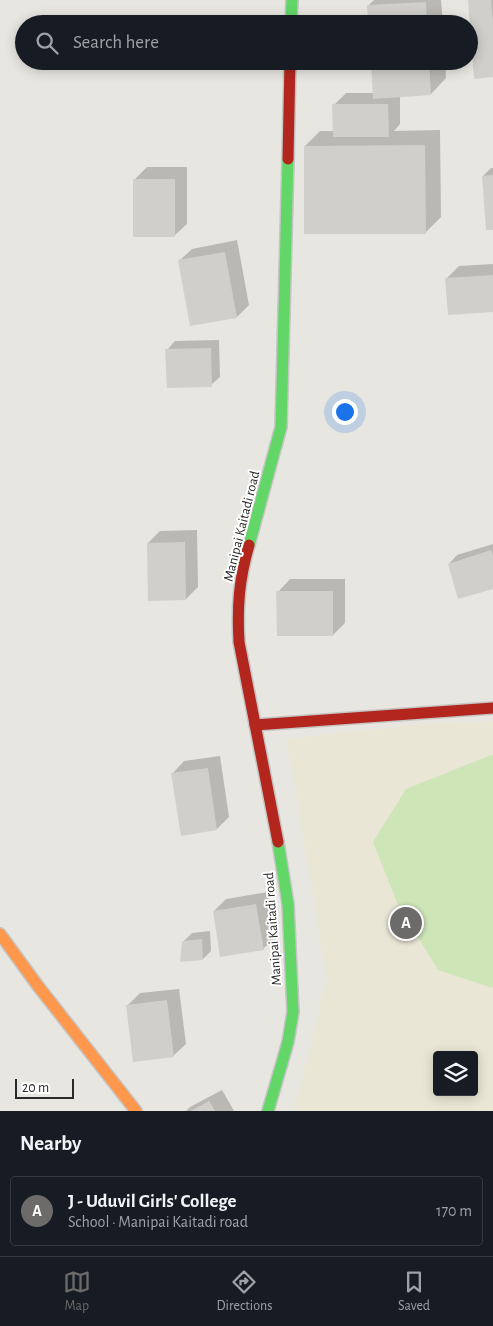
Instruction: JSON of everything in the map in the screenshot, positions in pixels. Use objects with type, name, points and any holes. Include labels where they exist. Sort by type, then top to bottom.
[{"type":"main road","points":[[291,15],[292,0]]},
{"type":"main road","name":"Manipai Kaitadi road","points":[[268,1111],[288,1042],[293,1012],[288,904],[282,862],[238,642],[237,610],[242,568],[280,427],[283,392],[290,70]]},
{"type":"main road","points":[[255,725],[493,708]]},
{"type":"main road","points":[[0,934],[38,986],[136,1111]]},
{"type":"shaded area","points":[[493,721],[493,1111],[294,1111],[327,978],[287,739],[431,723]]},
{"type":"green space","points":[[493,755],[493,988],[438,970],[398,905],[373,842],[406,789]]},
{"type":"building","points":[[468,0],[491,0],[493,77],[474,79],[473,70],[478,70],[478,15],[469,15]]},
{"type":"building","points":[[426,2],[427,15],[368,15],[367,5]]},
{"type":"building","points":[[371,70],[430,70],[431,95],[373,99]]},
{"type":"building","points":[[332,104],[388,104],[389,137],[333,137]]},
{"type":"building","points":[[425,145],[426,234],[304,234],[304,146]]},
{"type":"building","points":[[493,175],[493,230],[486,230],[482,176]]},
{"type":"building","points":[[133,179],[175,179],[175,237],[133,237]]},
{"type":"building","points":[[225,252],[237,318],[190,326],[178,260]]},
{"type":"building","points":[[493,275],[493,312],[448,315],[445,278]]},
{"type":"building","points":[[211,348],[212,387],[167,388],[165,349]]},
{"type":"building","points":[[185,542],[186,600],[148,601],[147,543]]},
{"type":"building","points":[[491,550],[493,556],[493,589],[458,599],[448,564]]},
{"type":"building","points":[[276,591],[333,591],[333,636],[277,636]]},
{"type":"building","points":[[208,768],[217,830],[181,836],[171,773]]},
{"type":"building","points":[[256,904],[264,950],[220,957],[213,911]]},
{"type":"building","points":[[202,939],[203,960],[180,962],[182,941]]},
{"type":"building","points":[[167,1000],[174,1057],[133,1062],[126,1005]]},
{"type":"building","points":[[209,1101],[215,1111],[191,1111]]},
{"type":"traffic: fast","points":[[291,15],[292,0]]},
{"type":"traffic: fast","points":[[249,545],[281,427],[288,159]]},
{"type":"traffic: fast","points":[[268,1111],[288,1042],[293,1012],[288,904],[278,842]]},
{"type":"traffic: slow","points":[[0,934],[38,986],[136,1111]]},
{"type":"traffic: jam","points":[[288,159],[290,70]]},
{"type":"traffic: jam","points":[[249,545],[240,593],[238,617],[239,642],[278,842]]},
{"type":"traffic: jam","points":[[255,725],[493,708]]},
{"type":"place","name":"J - Uduvil Girls' College","points":[[406,923]]}]
